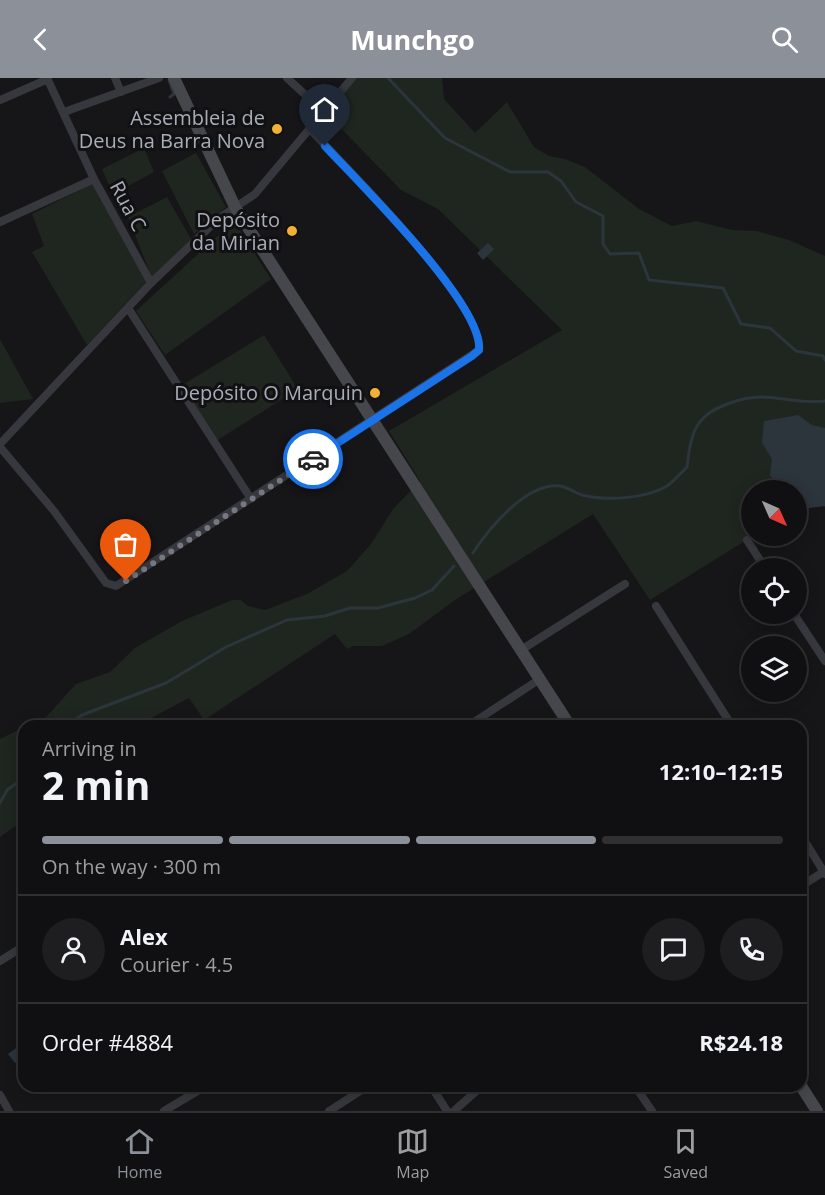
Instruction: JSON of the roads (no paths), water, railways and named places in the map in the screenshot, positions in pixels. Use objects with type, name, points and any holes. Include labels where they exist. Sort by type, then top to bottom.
[{"type":"street","points":[[115,78],[121,92]]},
{"type":"street","points":[[64,112],[159,78]]},
{"type":"street","points":[[174,78],[236,209],[566,720]]},
{"type":"street","points":[[287,78],[323,111]]},
{"type":"street","points":[[309,128],[442,277],[478,333],[479,350],[126,581],[110,586],[54,511],[0,446],[151,283],[219,218],[236,209],[255,194],[309,128],[323,111],[352,78]]},
{"type":"street","points":[[0,100],[48,79]]},
{"type":"street","name":"Rua C","points":[[48,79],[94,179],[151,283]]},
{"type":"street","points":[[0,222],[94,179]]},
{"type":"street","points":[[128,308],[251,499]]},
{"type":"street","points":[[520,650],[625,584]]},
{"type":"street","points":[[656,606],[728,720]]},
{"type":"street","points":[[801,624],[825,661]]},
{"type":"street","points":[[477,720],[540,679]]},
{"type":"street","points":[[807,845],[825,872],[807,882]]},
{"type":"street","points":[[0,961],[18,950]]},
{"type":"street","points":[[164,1111],[196,1092]]},
{"type":"street","points":[[329,1111],[359,1092]]},
{"type":"street","points":[[435,1092],[447,1111]]},
{"type":"street","points":[[454,1111],[475,1092]]},
{"type":"street","points":[[639,1092],[652,1111]]},
{"type":"street","points":[[805,1092],[817,1111]]},
{"type":"street","points":[[0,1095],[9,1111]]},
{"type":"waterway","points":[[388,78],[445,138],[510,172],[548,172],[561,181],[576,202],[603,216],[603,244],[610,254],[639,253],[649,280],[723,288],[741,324],[770,328],[796,351],[823,356],[825,360]]},
{"type":"waterway","points":[[169,80],[174,94],[170,97]]},
{"type":"waterway","points":[[473,553],[499,520],[522,499],[535,491],[560,486],[582,495],[614,498],[648,494],[667,486],[687,467],[689,450],[699,423],[711,412],[727,404],[761,397],[809,402],[825,401]]},
{"type":"waterway","points":[[75,720],[82,715],[166,683],[226,647],[287,620],[325,616],[350,608],[378,608],[415,598],[432,590],[454,566]]},
{"type":"waterway","points":[[0,803],[7,790],[18,782]]},
{"type":"place","name":"Assembleia de Deus na Barra Nova","points":[[277,129]]},
{"type":"place","name":"Depósito da Mirian","points":[[292,231]]},
{"type":"place","name":"Depósito O Marquin","points":[[375,393]]}]
